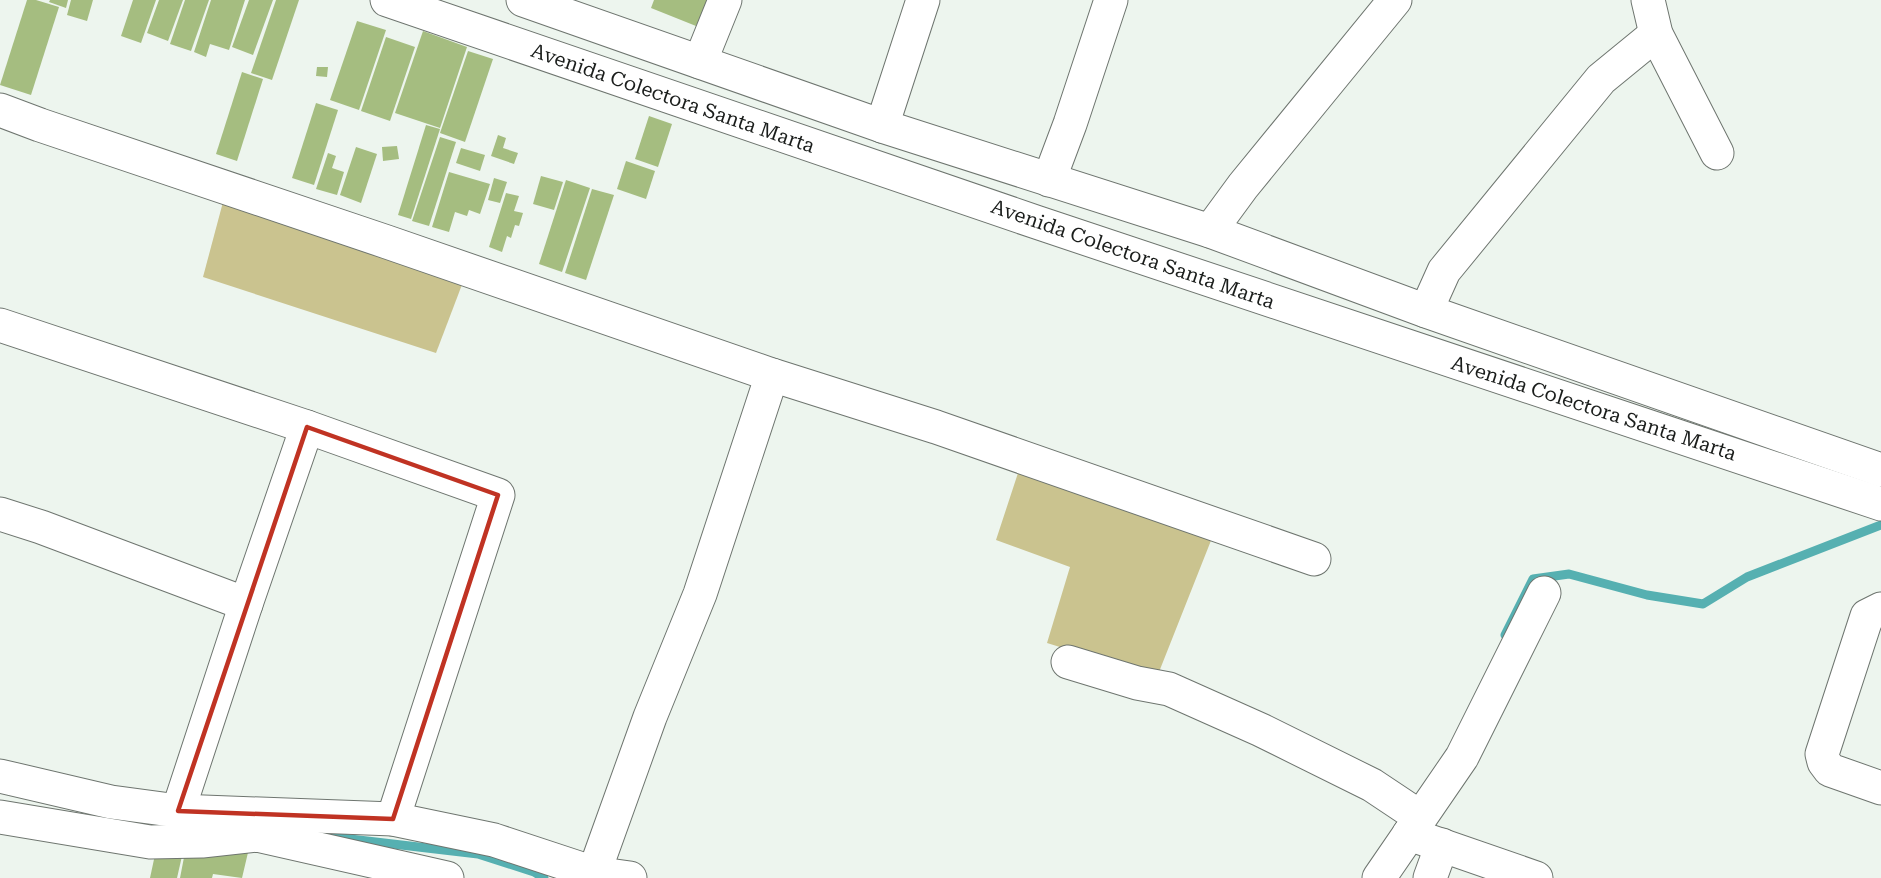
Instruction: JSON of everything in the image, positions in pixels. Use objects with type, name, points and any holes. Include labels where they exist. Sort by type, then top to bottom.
[{"type":"street","name":"Avenida Colectora Santa Marta","points":[[387,0],[1036,222],[1881,504]]},
{"type":"street","name":"Avenida Colectora Santa Marta","points":[[526,0],[882,126],[1210,231],[1426,311],[1881,470]]},
{"type":"street","points":[[700,62],[725,0]]},
{"type":"street","points":[[882,126],[923,0]]},
{"type":"street","points":[[1049,180],[1111,0]]},
{"type":"street","points":[[1210,231],[1243,186],[1395,0]]},
{"type":"street","points":[[1648,0],[1656,34],[1717,153]]},
{"type":"street","points":[[1426,311],[1444,271],[1601,79],[1656,34]]},
{"type":"street","points":[[0,110],[772,375],[936,427],[1314,559]]},
{"type":"street","points":[[0,325],[307,426],[498,495],[393,819]]},
{"type":"street","points":[[594,873],[645,727],[700,594],[772,375]]},
{"type":"street","points":[[178,811],[307,426]]},
{"type":"street","points":[[0,514],[41,527],[246,604]]},
{"type":"street","points":[[1379,878],[1462,757],[1544,593]]},
{"type":"street","points":[[1881,609],[1867,616],[1822,754],[1830,770],[1881,788]]},
{"type":"street","points":[[1068,662],[1168,690],[1261,729],[1372,785],[1415,825],[1442,845],[1536,878]]},
{"type":"street","points":[[0,776],[111,802],[178,811],[393,819],[494,840],[546,868],[630,878]]},
{"type":"street","points":[[0,817],[150,842],[202,841],[257,836],[447,878]]},
{"type":"street","points":[[1430,878],[1442,845]]},
{"type":"highlighted area","points":[[307,427],[498,495],[393,819],[178,811]]},
{"type":"shaded area","points":[[223,202],[463,282],[436,353],[203,277]]},
{"type":"shaded area","points":[[1018,473],[1212,538],[1157,677],[1047,643],[1070,567],[996,540]]},
{"type":"building","points":[[27,0],[36,0],[59,7],[31,95],[0,85]]},
{"type":"building","points":[[50,0],[68,0],[66,8],[49,2]]},
{"type":"building","points":[[71,0],[93,0],[87,21],[67,15]]},
{"type":"building","points":[[133,0],[156,0],[141,43],[121,36]]},
{"type":"building","points":[[159,0],[183,0],[168,41],[147,33]]},
{"type":"building","points":[[185,0],[209,0],[191,51],[170,44]]},
{"type":"building","points":[[211,0],[245,0],[229,50],[210,44],[206,57],[194,52]]},
{"type":"building","points":[[249,0],[273,0],[253,55],[232,47]]},
{"type":"building","points":[[276,0],[299,0],[272,80],[251,73]]},
{"type":"building","points":[[654,0],[708,0],[696,26],[651,8]]},
{"type":"building","points":[[357,21],[386,30],[359,110],[330,100]]},
{"type":"building","points":[[423,31],[467,47],[440,128],[395,113]]},
{"type":"building","points":[[386,37],[415,47],[390,121],[361,111]]},
{"type":"building","points":[[468,51],[493,59],[465,142],[440,133]]},
{"type":"building","points":[[317,67],[328,67],[327,77],[316,76]]},
{"type":"building","points":[[242,72],[263,79],[237,161],[216,154]]},
{"type":"building","points":[[316,103],[338,110],[314,185],[292,178]]},
{"type":"building","points":[[649,116],[672,124],[658,167],[635,159]]},
{"type":"building","points":[[426,125],[440,129],[411,219],[398,215]]},
{"type":"building","points":[[498,135],[506,138],[503,148],[518,153],[514,164],[491,156]]},
{"type":"building","points":[[440,137],[456,142],[429,226],[412,221]]},
{"type":"building","points":[[397,146],[399,159],[383,161],[382,147]]},
{"type":"building","points":[[356,147],[377,154],[361,203],[340,195]]},
{"type":"building","points":[[461,148],[485,155],[480,171],[456,163]]},
{"type":"building","points":[[328,153],[336,156],[332,168],[344,172],[337,195],[316,189]]},
{"type":"building","points":[[626,161],[655,171],[646,199],[617,189]]},
{"type":"building","points":[[449,172],[490,184],[480,214],[469,210],[467,216],[455,212],[449,232],[432,227]]},
{"type":"building","points":[[541,176],[563,182],[554,210],[533,204]]},
{"type":"building","points":[[494,178],[507,182],[500,203],[488,200]]},
{"type":"building","points":[[566,180],[590,188],[562,272],[539,264]]},
{"type":"building","points":[[592,189],[614,195],[586,280],[565,273]]},
{"type":"building","points":[[506,193],[519,196],[514,211],[523,213],[519,226],[515,225],[511,238],[507,236],[502,252],[489,247]]},
{"type":"building","points":[[250,844],[242,878],[213,874],[212,878],[180,878],[186,847]]},
{"type":"building","points":[[156,850],[182,856],[177,878],[150,878]]},
{"type":"waterway","points":[[1505,635],[1533,579],[1569,574],[1647,595],[1703,604],[1747,577],[1881,525]]},
{"type":"waterway","points":[[333,837],[478,854],[534,872],[544,878]]}]
